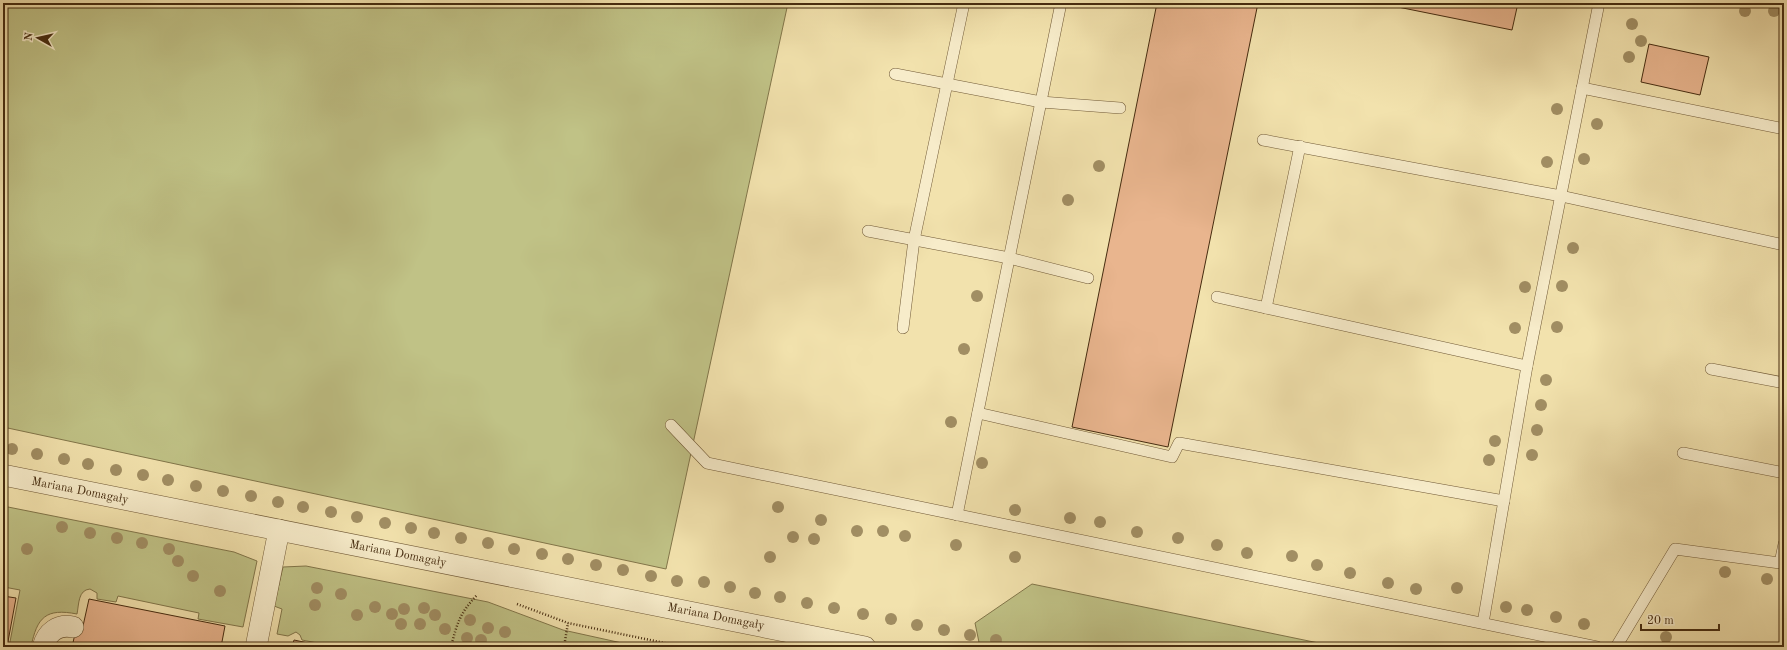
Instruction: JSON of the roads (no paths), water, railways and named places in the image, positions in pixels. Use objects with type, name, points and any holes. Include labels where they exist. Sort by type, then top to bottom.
[{"type":"street","name":"Mariana Domagały","points":[[3,475],[280,530],[792,640],[865,647]]},
{"type":"street","points":[[256,647],[280,530]]},
{"type":"street","points":[[43,647],[47,637],[58,627],[73,627]]},
{"type":"lane","points":[[903,328],[914,240],[964,3]]},
{"type":"lane","points":[[957,515],[1061,3]]},
{"type":"lane","points":[[1482,623],[1527,366],[1599,3]]},
{"type":"lane","points":[[895,74],[1040,102],[1120,108]]},
{"type":"lane","points":[[1582,88],[1784,129]]},
{"type":"lane","points":[[1263,140],[1560,196],[1784,245]]},
{"type":"lane","points":[[1266,308],[1300,146]]},
{"type":"lane","points":[[868,231],[1009,258],[1088,278]]},
{"type":"lane","points":[[1217,297],[1527,366]]},
{"type":"lane","points":[[1711,369],[1784,383]]},
{"type":"lane","points":[[978,413],[1172,457],[1179,443],[1504,501]]},
{"type":"lane","points":[[671,424],[706,463],[1597,647]]},
{"type":"lane","points":[[1683,453],[1784,473]]},
{"type":"lane","points":[[1616,647],[1675,549],[1782,564],[1784,544]]}]
